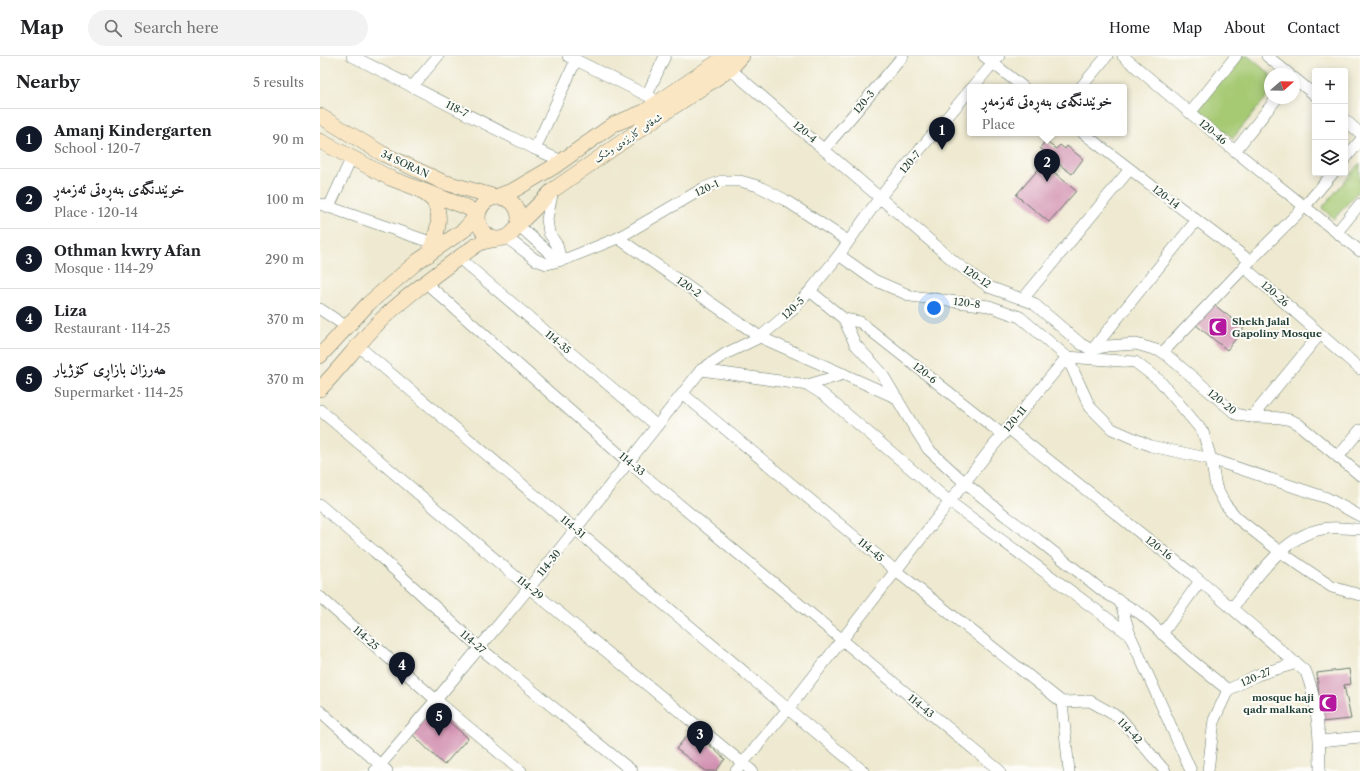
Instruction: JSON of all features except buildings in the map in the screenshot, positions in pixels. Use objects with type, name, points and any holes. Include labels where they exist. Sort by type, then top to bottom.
[{"type":"main road","name":"شەقامی کارێزەی وشک","points":[[518,225],[553,190],[731,62],[742,56]]},
{"type":"main road","name":"شەقامی کارێزەی وشک","points":[[496,197],[514,190],[562,161],[614,124],[644,112],[719,61],[731,62]]},
{"type":"main road","name":"34 SORAN","points":[[320,116],[389,157],[443,182],[496,197]]},
{"type":"main road","points":[[629,118],[637,131]]},
{"type":"main road","name":"34 SORAN","points":[[320,141],[390,178],[466,207],[478,214]]},
{"type":"main road","points":[[420,189],[434,202],[439,216],[431,249]]},
{"type":"main road","points":[[320,356],[368,304],[431,249],[464,230],[478,214],[485,202],[496,197],[503,198],[514,204],[518,210],[519,218],[515,231],[501,238],[482,242],[426,283],[382,320],[357,345],[320,389]]},
{"type":"main road","points":[[478,214],[479,226],[483,232],[489,236],[501,238]]},
{"type":"street","name":"118-7","points":[[352,56],[366,59],[412,87],[562,161]]},
{"type":"street","points":[[412,87],[438,56]]},
{"type":"street","points":[[535,149],[580,59],[650,96],[665,56]]},
{"type":"street","name":"120-3","points":[[824,148],[903,56]]},
{"type":"street","points":[[984,56],[996,60],[1020,84]]},
{"type":"street","points":[[1084,84],[1107,56]]},
{"type":"street","name":"120-46","points":[[1123,56],[1235,151],[1360,251]]},
{"type":"street","points":[[1190,113],[1236,56]]},
{"type":"street","points":[[1267,56],[1282,68]]},
{"type":"street","points":[[976,84],[996,60]]},
{"type":"street","name":"120-4","points":[[731,62],[824,148],[880,196]]},
{"type":"street","points":[[1300,83],[1312,93]]},
{"type":"street","name":"120-7","points":[[880,196],[967,94]]},
{"type":"street","points":[[1235,151],[1272,104]]},
{"type":"street","points":[[1348,122],[1360,132]]},
{"type":"street","name":"120-14","points":[[1087,136],[1196,221],[1246,264]]},
{"type":"street","points":[[1348,155],[1360,141]]},
{"type":"street","points":[[352,158],[325,206],[431,249]]},
{"type":"street","points":[[1023,299],[1130,169]]},
{"type":"street","points":[[1163,352],[1246,264],[1305,206],[1330,176]]},
{"type":"street","name":"120-1","points":[[501,238],[536,260],[547,264],[618,238],[704,188],[722,181],[740,181],[758,186],[786,200],[848,241]]},
{"type":"street","points":[[553,190],[547,219],[549,233],[563,258]]},
{"type":"street","name":"120-5","points":[[683,394],[701,370],[725,354],[760,337],[790,312],[810,291],[839,255],[880,196]]},
{"type":"street","name":"120-12","points":[[880,196],[956,263],[989,287],[1033,303],[1081,344],[1092,350]]},
{"type":"street","points":[[1337,232],[1360,204]]},
{"type":"street","points":[[1092,350],[1196,221]]},
{"type":"street","points":[[518,225],[553,256],[563,258]]},
{"type":"street","name":"120-2","points":[[618,238],[760,337],[897,398]]},
{"type":"street","name":"120-8","points":[[839,255],[874,280],[910,296],[989,306],[1020,317],[1067,357]]},
{"type":"street","name":"114-35","points":[[459,258],[657,426]]},
{"type":"street","name":"120-26","points":[[1246,264],[1320,334],[1360,369]]},
{"type":"street","name":"114-33","points":[[426,283],[628,462],[842,640]]},
{"type":"street","points":[[810,291],[844,319],[855,344],[881,372],[928,449],[964,483],[1007,517],[1104,592],[1141,614],[1191,660],[1228,690],[1214,720],[1208,771]]},
{"type":"street","points":[[320,309],[346,327]]},
{"type":"street","name":"120-6","points":[[844,319],[860,322],[1005,431]]},
{"type":"street","points":[[1252,417],[1320,334]]},
{"type":"street","name":"120-20","points":[[1092,350],[1107,346],[1136,344],[1163,352],[1236,414],[1244,417],[1282,417],[1290,419],[1297,423],[1360,475]]},
{"type":"street","name":"114-31","points":[[357,345],[863,771]]},
{"type":"street","points":[[1360,516],[1327,498],[1211,459],[1151,446],[1112,429],[1090,407],[1067,357],[1135,362],[1160,381],[1203,432],[1211,459],[1216,486],[1225,504],[1237,518],[1279,551],[1332,587],[1360,595]]},
{"type":"street","name":"120-11","points":[[739,767],[788,709],[1005,431],[1067,357]]},
{"type":"street","points":[[701,370],[808,384],[844,374]]},
{"type":"street","points":[[808,384],[824,395],[950,502],[1130,635]]},
{"type":"street","name":"114-30","points":[[381,769],[576,530],[683,394]]},
{"type":"street","name":"114-45","points":[[683,394],[896,571],[1062,702]]},
{"type":"street","name":"114-29","points":[[320,410],[739,767],[752,771]]},
{"type":"street","points":[[1338,457],[1360,430]]},
{"type":"street","name":"120-16","points":[[1005,431],[1200,581],[1297,663],[1306,672],[1312,688],[1320,741]]},
{"type":"street","name":"114-27","points":[[320,505],[480,648],[632,771]]},
{"type":"street","points":[[1232,608],[1279,551],[1305,534],[1328,528],[1360,529]]},
{"type":"street","points":[[1162,634],[1200,581]]},
{"type":"street","name":"114-25","points":[[320,597],[436,700],[521,771]]},
{"type":"street","points":[[1120,601],[1130,635],[1191,771]]},
{"type":"street","name":"114-43","points":[[842,640],[1000,771]]},
{"type":"street","name":"120-27","points":[[1228,690],[1257,675],[1297,663]]},
{"type":"street","name":"114-42","points":[[1062,702],[1090,701],[1120,718],[1165,771]]},
{"type":"street","points":[[1062,702],[1068,771]]},
{"type":"street","points":[[320,711],[381,769]]},
{"type":"street","points":[[1320,771],[1320,741],[1360,737]]},
{"type":"green space","points":[[1240,56],[1248,56],[1264,69],[1264,100],[1233,138],[1197,109]]},
{"type":"green space","points":[[1360,163],[1360,189],[1334,219],[1322,208]]},
{"type":"place","name":"Amanj Kindergarten","points":[[942,150]]},
{"type":"place","name":"خوێندنگەی بنەڕەتی ئەزمەڕ","points":[[1047,182]]},
{"type":"place","name":"Shekh Jalal Gapoliny Mosque","points":[[1218,327]]},
{"type":"place","name":"Liza","points":[[402,685]]},
{"type":"place","name":"mosque haji qadr malkane","points":[[1328,703]]},
{"type":"place","name":"ھەرزان بازاڕی کۆژیار","points":[[439,736]]},
{"type":"place","name":"Othman kwry Afan","points":[[700,754]]}]
